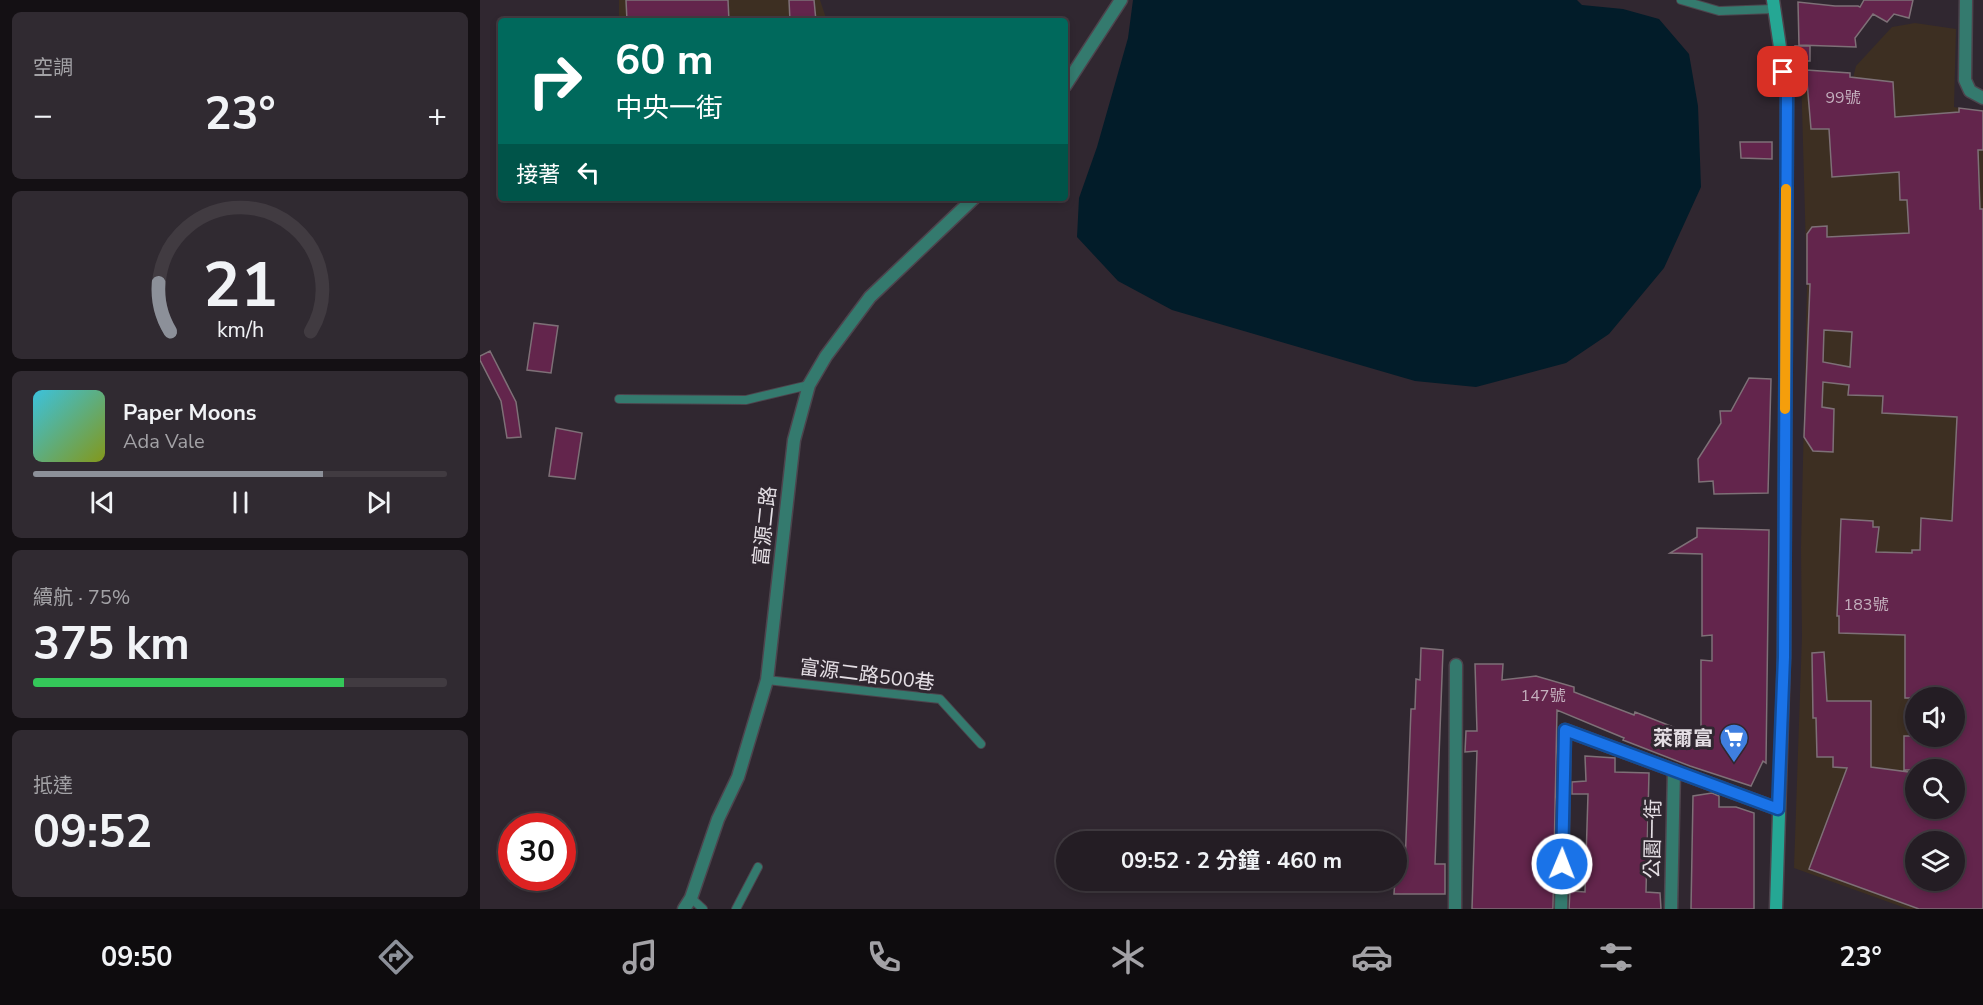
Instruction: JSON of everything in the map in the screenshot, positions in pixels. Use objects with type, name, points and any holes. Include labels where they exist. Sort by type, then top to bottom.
[{"type":"street","points":[[1068,81],[1121,0]]},
{"type":"street","points":[[1966,0],[1965,80],[1970,91],[1983,98]]},
{"type":"street","points":[[1773,4],[1787,94],[1784,657],[1776,909]]},
{"type":"street","name":"富源二路","points":[[684,909],[691,898],[718,819],[738,777],[767,680],[794,440],[809,385],[826,356],[870,297],[971,201]]},
{"type":"street","points":[[1455,909],[1456,665]]},
{"type":"street","points":[[1561,909],[1565,730],[1778,809]]},
{"type":"street","name":"公園一街","points":[[1671,909],[1674,770]]},
{"type":"lane","points":[[1682,0],[1719,11],[1773,4]]},
{"type":"lane","points":[[619,399],[746,400],[809,385]]},
{"type":"lane","name":"富源二路500巷","points":[[767,680],[940,699],[981,744]]},
{"type":"lane","points":[[736,909],[758,867]]},
{"type":"lane","points":[[691,898],[703,909]]},
{"type":"shaded area","points":[[619,0],[820,0],[826,18],[619,18]]},
{"type":"shaded area","points":[[1915,23],[1956,29],[1954,107],[1983,112],[1983,909],[1908,909],[1794,868],[1802,636],[1801,548],[1807,286],[1801,72],[1853,78],[1856,66],[1892,27]]},
{"type":"water","points":[[1133,0],[1577,0],[1582,5],[1623,9],[1659,19],[1689,54],[1698,106],[1701,187],[1664,268],[1609,334],[1566,363],[1476,387],[1415,381],[1172,310],[1118,281],[1077,237],[1079,198],[1097,147],[1128,38]]},
{"type":"building","points":[[626,0],[728,0],[729,18],[627,18]]},
{"type":"building","points":[[789,0],[814,0],[816,18],[790,18]]},
{"type":"building","points":[[1864,0],[1913,0],[1909,18],[1894,14],[1887,22],[1873,14],[1855,38],[1856,47],[1799,45],[1798,2],[1860,7]]},
{"type":"building","points":[[1795,46],[1810,46],[1810,61],[1797,61]]},
{"type":"building","points":[[1806,70],[1850,73],[1850,77],[1893,82],[1895,117],[1959,112],[1959,108],[1983,111],[1983,150],[1978,150],[1980,209],[1983,209],[1983,909],[1919,909],[1809,869],[1847,768],[1833,767],[1833,757],[1817,757],[1816,718],[1813,718],[1812,653],[1824,652],[1827,701],[1871,701],[1871,767],[1905,772],[1905,819],[1965,819],[1965,759],[1905,759],[1904,770],[1904,736],[1905,747],[1965,747],[1965,687],[1905,687],[1905,635],[1839,633],[1839,616],[1837,616],[1841,519],[1873,521],[1873,527],[1879,527],[1876,552],[1912,553],[1912,550],[1920,550],[1921,518],[1952,521],[1957,417],[1882,413],[1883,396],[1848,395],[1849,385],[1823,382],[1822,407],[1834,409],[1833,452],[1813,451],[1804,437],[1810,284],[1807,284],[1807,234],[1812,227],[1827,226],[1827,237],[1909,233],[1907,200],[1900,200],[1899,172],[1832,177],[1829,129],[1811,129]],"holes":[[[1824,330],[1852,332],[1850,367],[1823,362]]]},
{"type":"building","points":[[1740,142],[1772,142],[1772,159],[1741,158]]},
{"type":"building","points":[[534,323],[558,326],[551,373],[527,370]]},
{"type":"building","points":[[490,351],[516,402],[521,437],[507,438],[501,401],[480,360],[480,356]]},
{"type":"building","points":[[1749,378],[1771,379],[1768,493],[1714,494],[1713,481],[1699,482],[1698,459],[1721,423],[1720,411],[1731,411]]},
{"type":"building","points":[[556,428],[582,433],[575,479],[549,476]]},
{"type":"building","points":[[1697,528],[1769,530],[1766,763],[1763,761],[1751,786],[1690,766],[1623,740],[1624,738],[1557,710],[1553,909],[1472,909],[1477,751],[1465,752],[1466,731],[1477,731],[1475,664],[1503,664],[1502,680],[1536,676],[1574,687],[1574,692],[1634,715],[1635,712],[1701,738],[1701,660],[1712,661],[1712,635],[1702,636],[1702,554],[1670,553],[1697,537]]},
{"type":"building","points":[[1421,648],[1443,650],[1435,864],[1445,864],[1445,894],[1394,894],[1394,891],[1407,891],[1406,831],[1411,709],[1415,709],[1416,679],[1420,680]]},
{"type":"building","points":[[1585,756],[1615,758],[1615,772],[1649,773],[1646,892],[1660,893],[1661,909],[1569,909],[1570,891],[1585,892],[1588,794],[1572,794],[1572,782],[1586,781]]},
{"type":"building","points":[[1712,793],[1719,796],[1719,807],[1736,807],[1754,813],[1754,909],[1691,909],[1693,796]]},
{"type":"slow traffic","points":[[1785,409],[1786,189]]},
{"type":"place","name":"萊爾富","points":[[1734,764]]},
{"type":"route","points":[[1562,864],[1565,730],[1778,809],[1784,657],[1787,94],[1783,72]]}]
